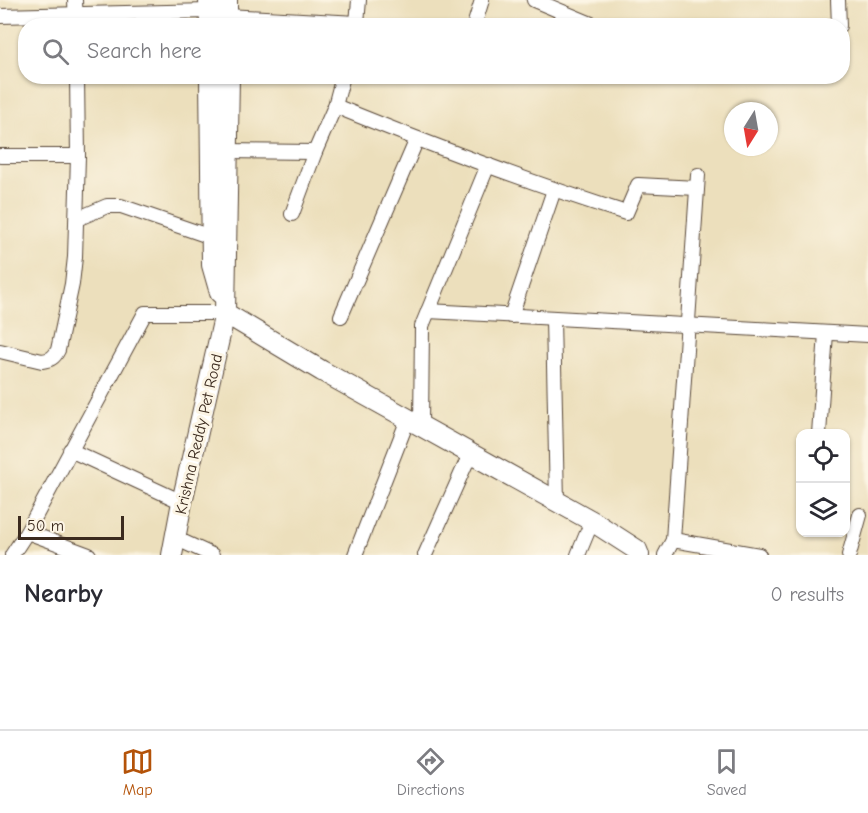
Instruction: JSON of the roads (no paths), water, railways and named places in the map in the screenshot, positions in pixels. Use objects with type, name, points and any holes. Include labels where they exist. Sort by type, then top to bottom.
[{"type":"main road","name":"Krishna Reddy Pet Road","points":[[210,84],[212,265],[225,313]]},
{"type":"main road","name":"Krishna Reddy Pet Road","points":[[174,547],[225,313],[229,84]]},
{"type":"main road","points":[[225,313],[322,371],[592,521],[637,550],[639,555]]},
{"type":"street","points":[[359,0],[359,18]]},
{"type":"street","points":[[476,18],[482,0]]},
{"type":"street","points":[[534,0],[559,4],[583,18]]},
{"type":"street","points":[[838,0],[838,18]]},
{"type":"street","points":[[0,16],[76,13],[218,13],[277,18]]},
{"type":"street","points":[[0,351],[42,361],[55,357],[58,350],[72,284],[75,257],[78,156],[76,84]]},
{"type":"street","points":[[292,214],[335,106],[341,84]]},
{"type":"street","points":[[335,106],[417,140],[554,190],[626,213],[638,185],[697,182],[673,540],[665,555]]},
{"type":"street","points":[[341,316],[417,140]]},
{"type":"street","points":[[228,151],[315,152]]},
{"type":"street","points":[[0,156],[78,156]]},
{"type":"street","points":[[355,555],[415,422],[422,326],[488,165]]},
{"type":"street","points":[[511,316],[554,190]]},
{"type":"street","points":[[77,219],[107,206],[121,206],[211,237]]},
{"type":"street","points":[[428,311],[868,336]]},
{"type":"street","points":[[12,555],[27,532],[145,313],[225,313]]},
{"type":"street","points":[[553,319],[557,502]]},
{"type":"street","points":[[819,429],[826,333]]},
{"type":"street","points":[[70,450],[182,502]]},
{"type":"street","points":[[424,555],[471,452]]},
{"type":"street","points":[[849,555],[864,516]]},
{"type":"street","points":[[578,555],[592,521]]},
{"type":"street","points":[[27,532],[89,555]]},
{"type":"street","points":[[673,540],[759,555]]},
{"type":"street","points":[[174,547],[212,555]]}]
